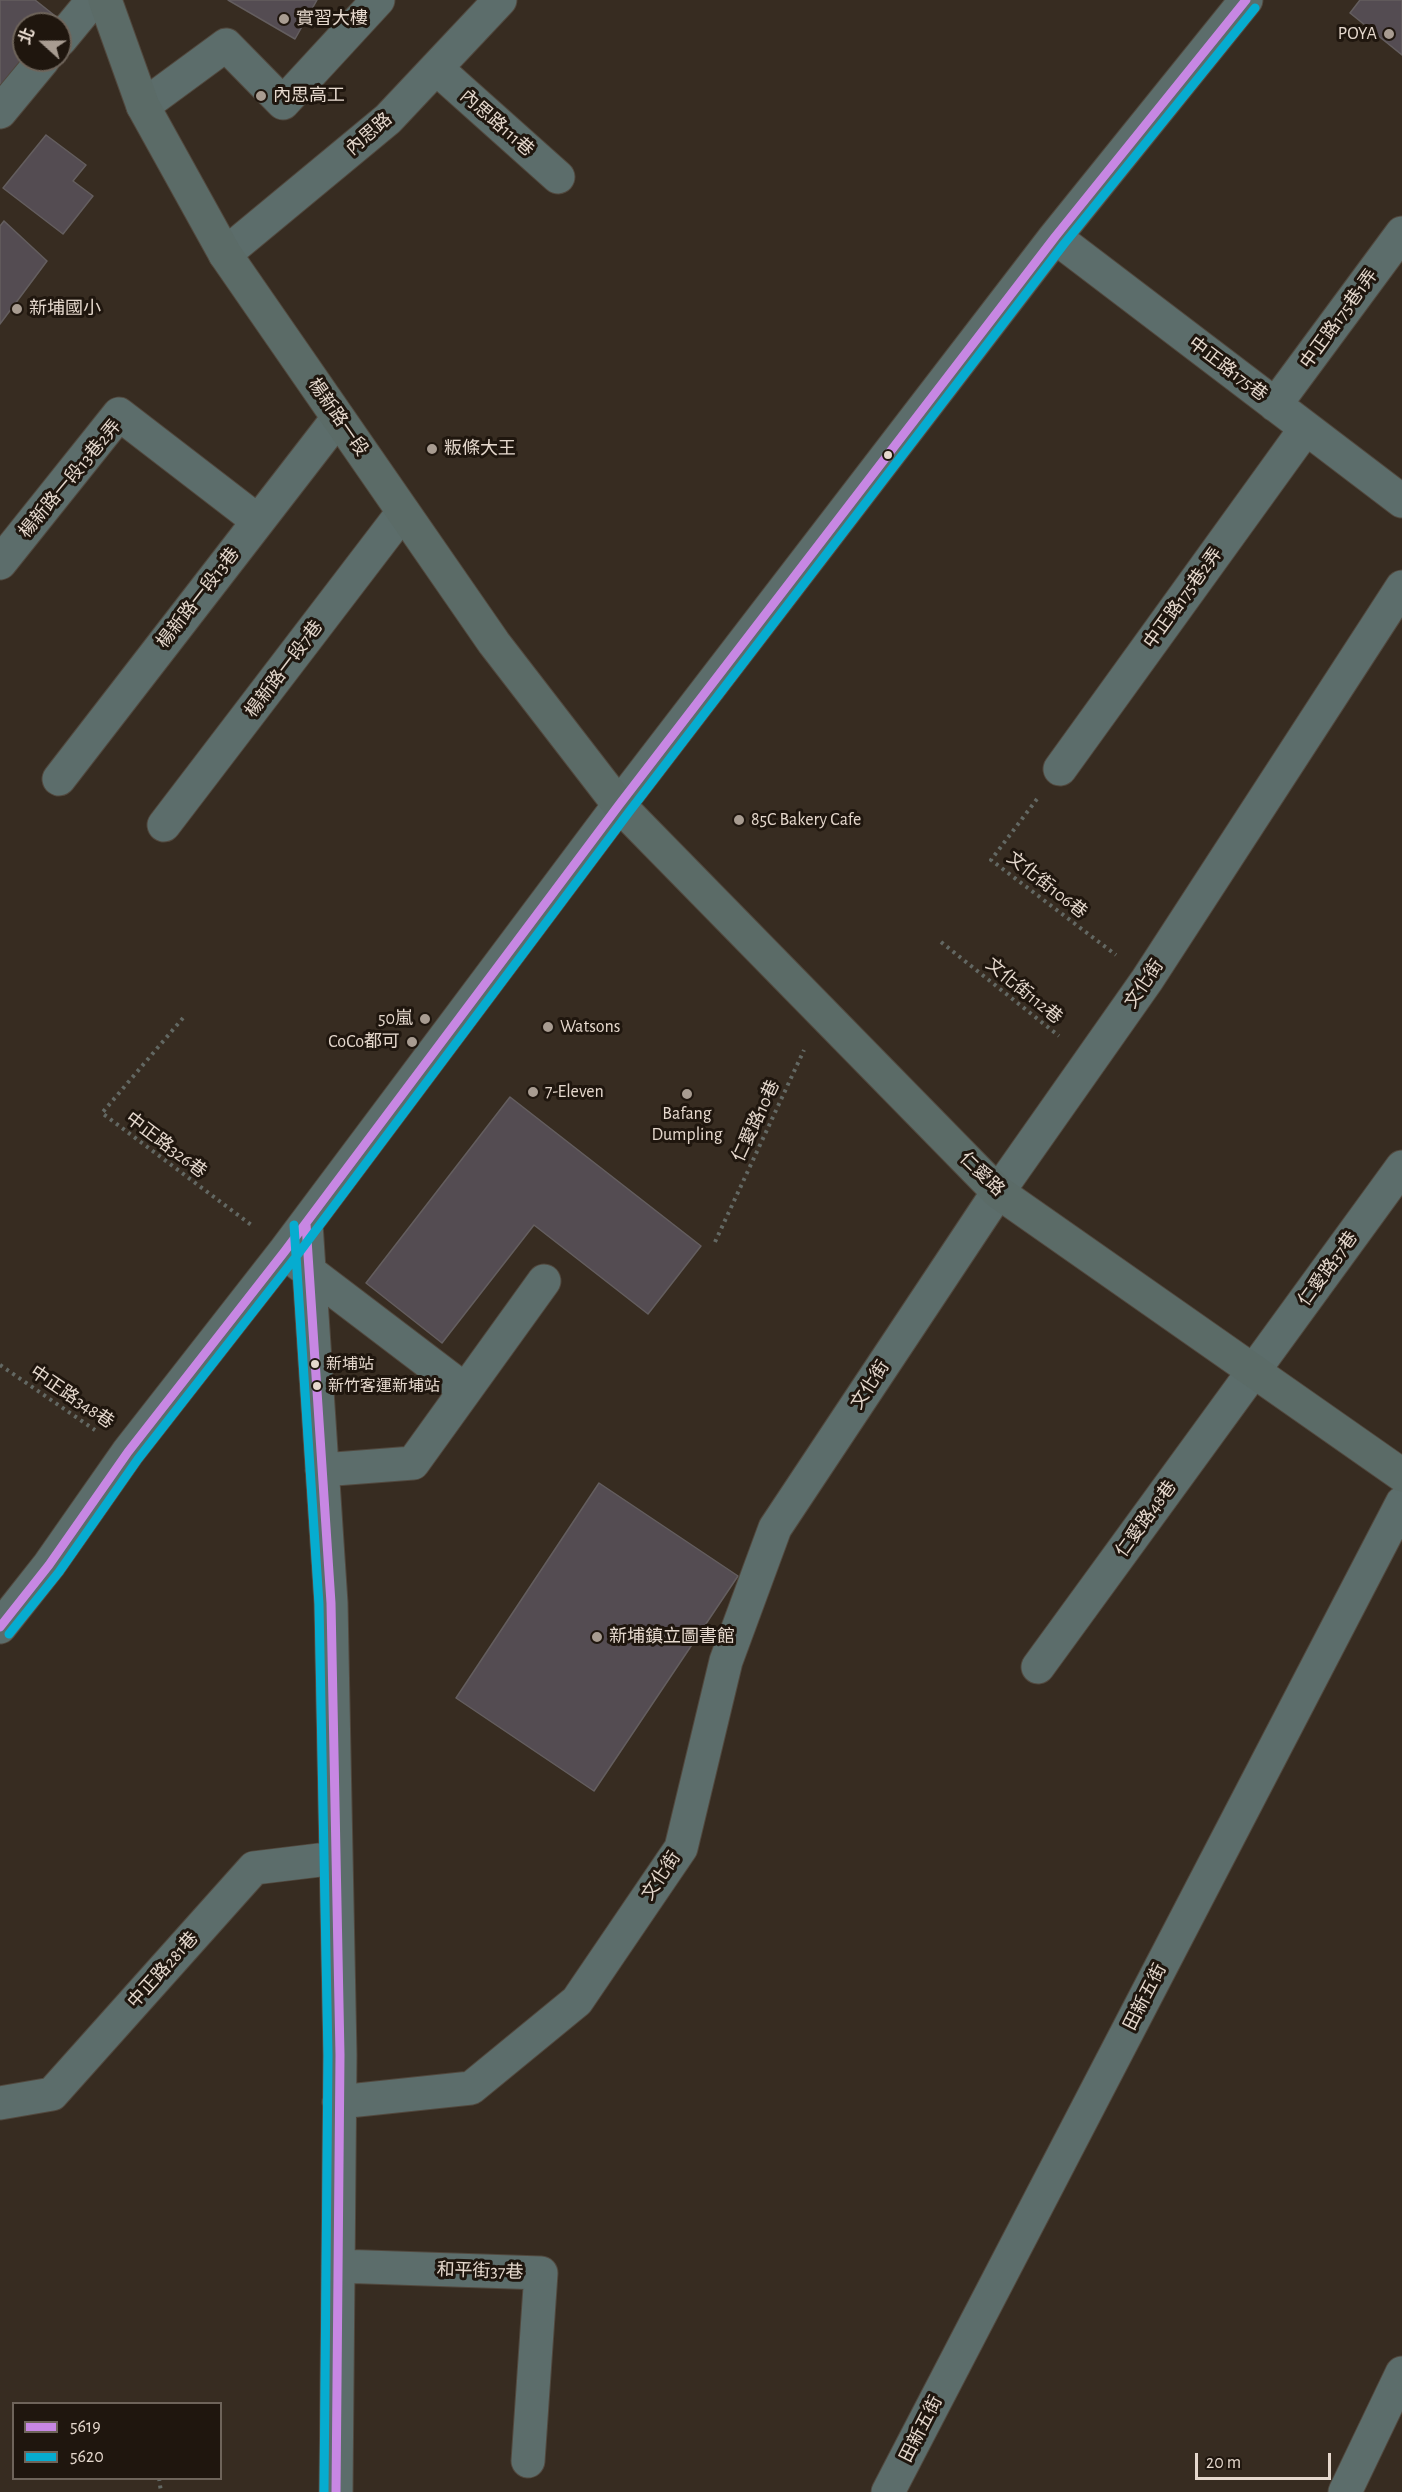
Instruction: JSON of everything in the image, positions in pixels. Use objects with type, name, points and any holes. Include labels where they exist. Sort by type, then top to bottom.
[{"type":"main road","name":"楊新路一段","points":[[105,0],[144,106],[225,254],[494,643],[620,805]]},
{"type":"main road","name":"仁愛路","points":[[620,805],[998,1192],[1402,1475]]},
{"type":"street","points":[[72,25],[93,0]]},
{"type":"street","points":[[144,106],[226,45],[283,103],[378,0]]},
{"type":"street","name":"內思路","points":[[225,254],[388,119],[500,0]]},
{"type":"street","points":[[0,1628],[49,1565],[128,1452],[306,1224],[620,805],[1055,237],[1246,0]]},
{"type":"street","name":"內思路111巷","points":[[436,68],[558,177]]},
{"type":"street","points":[[0,112],[33,72]]},
{"type":"street","name":"中正路175巷1弄","points":[[1275,405],[1402,233]]},
{"type":"street","name":"中正路175巷","points":[[1055,237],[1402,501]]},
{"type":"street","name":"楊新路一段13巷2弄","points":[[0,563],[119,414],[258,521]]},
{"type":"street","name":"楊新路一段13巷","points":[[59,779],[338,418]]},
{"type":"street","name":"中正路175巷2弄","points":[[1060,768],[1306,428]]},
{"type":"street","name":"楊新路一段7巷","points":[[164,825],[403,512]]},
{"type":"street","name":"文化街","points":[[339,2102],[471,2088],[577,2001],[681,1848],[726,1661],[775,1528],[998,1192],[1147,980],[1402,587]]},
{"type":"street","name":"仁愛路37巷","points":[[1254,1371],[1402,1167]]},
{"type":"street","points":[[306,1224],[331,1603],[339,2102],[336,2492]]},
{"type":"street","points":[[285,1251],[309,1274],[465,1390]]},
{"type":"street","points":[[322,1470],[413,1463],[544,1281]]},
{"type":"street","name":"仁愛路48巷","points":[[1038,1667],[1254,1371]]},
{"type":"street","name":"田新五街","points":[[888,2492],[1402,1503]]},
{"type":"street","name":"中正路281巷","points":[[0,2103],[52,2094],[254,1868],[336,1858]]},
{"type":"street","name":"和平街37巷","points":[[338,2266],[541,2273],[528,2461]]},
{"type":"street","points":[[1345,2492],[1402,2373]]},
{"type":"path","name":"文化街106巷","points":[[1060,768],[991,860],[1147,980]]},
{"type":"path","name":"文化街112巷","points":[[941,942],[1090,1061]]},
{"type":"path","name":"仁愛路10巷","points":[[715,1242],[821,1011]]},
{"type":"path","name":"中正路326巷","points":[[183,1018],[102,1113],[285,1251]]},
{"type":"path","name":"中正路348巷","points":[[0,1365],[128,1452]]},
{"type":"building","points":[[0,0],[35,0],[50,12],[12,12],[12,72],[16,72],[0,94]]},
{"type":"building","name":"實習大樓","points":[[228,0],[317,0],[295,39]]},
{"type":"building","name":"POYA","points":[[1360,0],[1402,0],[1402,55],[1350,13]]},
{"type":"building","points":[[46,135],[86,165],[73,181],[93,196],[63,234],[3,188]]},
{"type":"building","points":[[4,221],[47,261],[0,324],[0,226]]},
{"type":"building","name":"新竹客運新埔站","points":[[510,1097],[701,1246],[648,1314],[534,1225],[442,1343],[366,1283]]},
{"type":"building","name":"新埔鎮立圖書館","points":[[599,1483],[738,1576],[594,1791],[456,1698]]},
{"type":"transit line","name":"5619","points":[[0,1627],[49,1565],[128,1452],[285,1251],[619,805],[1055,237],[1246,0]]},
{"type":"transit line","name":"5620","points":[[9,1634],[59,1572],[138,1459],[295,1258],[629,812],[1064,244],[1255,8]]},
{"type":"transit line","name":"5619","points":[[306,1224],[331,1603],[340,2055],[336,2492]]},
{"type":"transit line","name":"5620","points":[[294,1225],[319,1604],[328,2055],[324,2492]]},
{"type":"place","name":"實習大樓","points":[[284,19]]},
{"type":"place","name":"POYA","points":[[1389,34]]},
{"type":"place","name":"內思高工","points":[[261,96]]},
{"type":"place","name":"新埔國小","points":[[17,309]]},
{"type":"place","name":"粄條大王","points":[[432,449]]},
{"type":"place","name":"85C Bakery Cafe","points":[[739,820]]},
{"type":"place","name":"50嵐","points":[[425,1019]]},
{"type":"place","name":"Watsons","points":[[548,1027]]},
{"type":"place","name":"CoCo都可","points":[[412,1042]]},
{"type":"place","name":"7-Eleven","points":[[533,1092]]},
{"type":"place","name":"Bafang Dumpling","points":[[687,1094]]},
{"type":"place","name":"新埔站","points":[[315,1364]]},
{"type":"place","name":"新竹客運新埔站","points":[[317,1386]]},
{"type":"place","name":"新埔鎮立圖書館","points":[[597,1637]]}]
